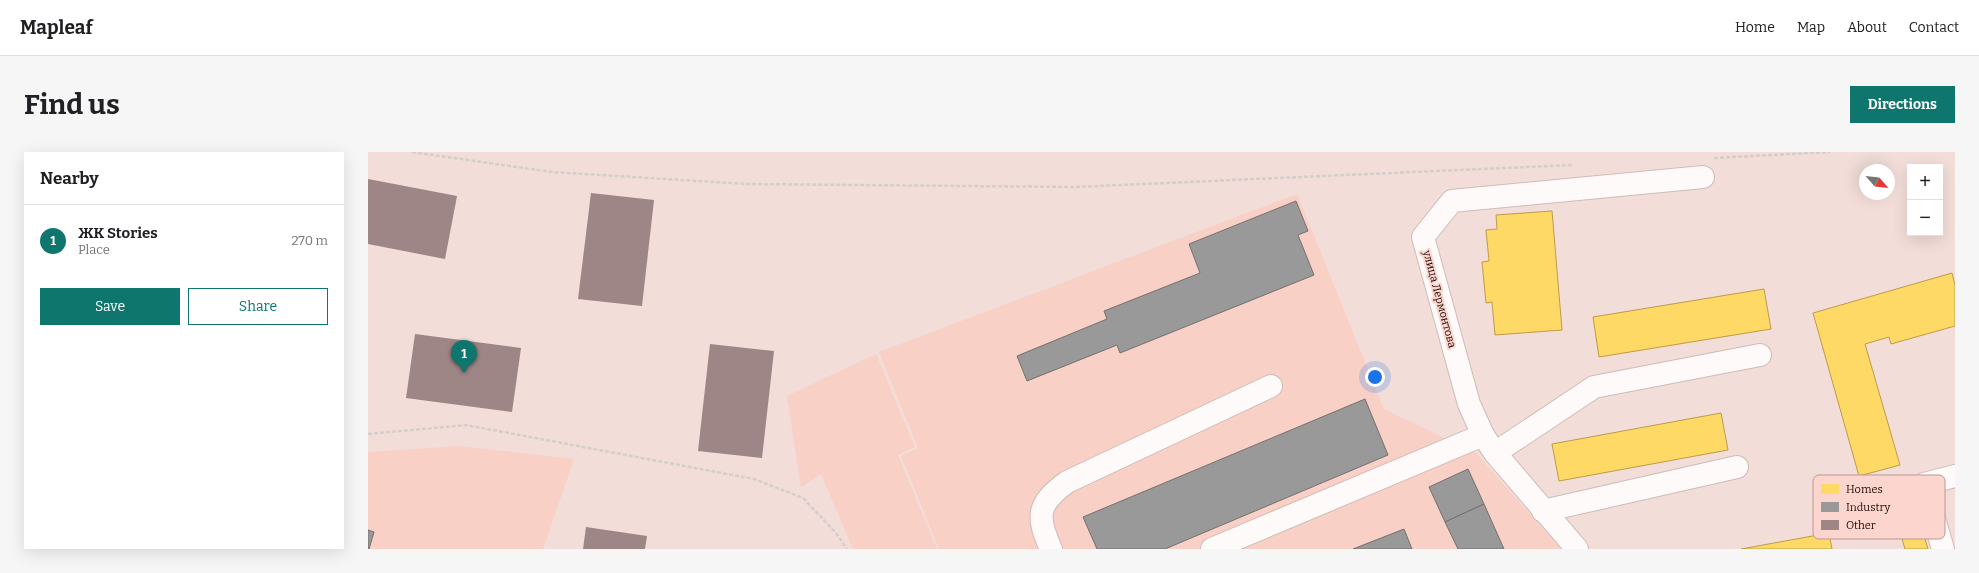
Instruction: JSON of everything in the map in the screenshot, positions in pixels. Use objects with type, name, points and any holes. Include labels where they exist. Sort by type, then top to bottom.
[{"type":"lane","name":"улица Лермонтова","points":[[1577,549],[1495,454],[1483,435],[1469,404],[1423,237],[1452,201],[1704,168]]},
{"type":"lane","points":[[1495,454],[1594,387],[1760,355]]},
{"type":"lane","points":[[1050,549],[1041,521],[1043,507],[1051,494],[1067,482],[1271,386]]},
{"type":"lane","points":[[1212,549],[1483,435]]},
{"type":"lane","points":[[1543,511],[1737,467]]},
{"type":"lane","points":[[1945,479],[1955,476]]},
{"type":"lane","points":[[1940,539],[1943,549]]},
{"type":"path","points":[[412,152],[552,172],[755,184],[1075,187],[1580,165]]},
{"type":"path","points":[[1704,168],[1830,152]]},
{"type":"path","points":[[368,434],[466,425],[754,479],[803,498],[836,533],[848,549]]},
{"type":"shaded area","points":[[1297,194],[1384,409],[1476,453],[1561,549],[939,549],[901,456],[918,448],[879,352]]},
{"type":"shaded area","points":[[876,354],[915,447],[898,455],[937,549],[853,549],[821,474],[801,487],[787,396]]},
{"type":"shaded area","points":[[460,446],[574,459],[543,549],[368,549],[368,452]]},
{"type":"building: Homes","points":[[1552,211],[1562,330],[1495,335],[1492,302],[1486,303],[1482,262],[1489,261],[1486,230],[1497,229],[1496,215]]},
{"type":"building: Homes","points":[[1952,273],[1955,285],[1955,326],[1891,344],[1889,337],[1865,344],[1900,465],[1859,475],[1813,313]]},
{"type":"building: Homes","points":[[1764,289],[1771,329],[1599,357],[1593,317]]},
{"type":"building: Homes","points":[[1721,413],[1728,450],[1559,481],[1552,444]]},
{"type":"building: Homes","points":[[1813,536],[1813,539],[1830,539],[1832,549],[1741,549]]},
{"type":"building: Homes","points":[[1902,539],[1925,539],[1928,549],[1905,549]]},
{"type":"building: Industry","points":[[1296,201],[1308,231],[1298,235],[1314,275],[1120,353],[1117,345],[1027,381],[1017,356],[1107,319],[1104,311],[1200,273],[1189,244]]},
{"type":"building: Industry","points":[[1365,399],[1388,455],[1165,549],[1097,549],[1083,517]]},
{"type":"building: Industry","points":[[1468,469],[1484,504],[1445,522],[1429,487]]},
{"type":"building: Industry","points":[[1484,504],[1504,549],[1458,549],[1445,522]]},
{"type":"building: Industry","points":[[1404,529],[1412,549],[1353,549]]},
{"type":"building: Industry","points":[[368,530],[374,532],[369,549],[368,549]]},
{"type":"building: Other","points":[[368,179],[457,196],[445,259],[368,244]]},
{"type":"building: Other","points":[[591,193],[654,200],[642,306],[578,299]]},
{"type":"building: Other","points":[[415,334],[521,348],[512,412],[406,398]]},
{"type":"building: Other","points":[[710,344],[774,351],[762,458],[698,451]]},
{"type":"building: Other","points":[[586,527],[647,536],[645,549],[583,549]]},
{"type":"place","name":"ЖК Stories","points":[[464,373]]}]
